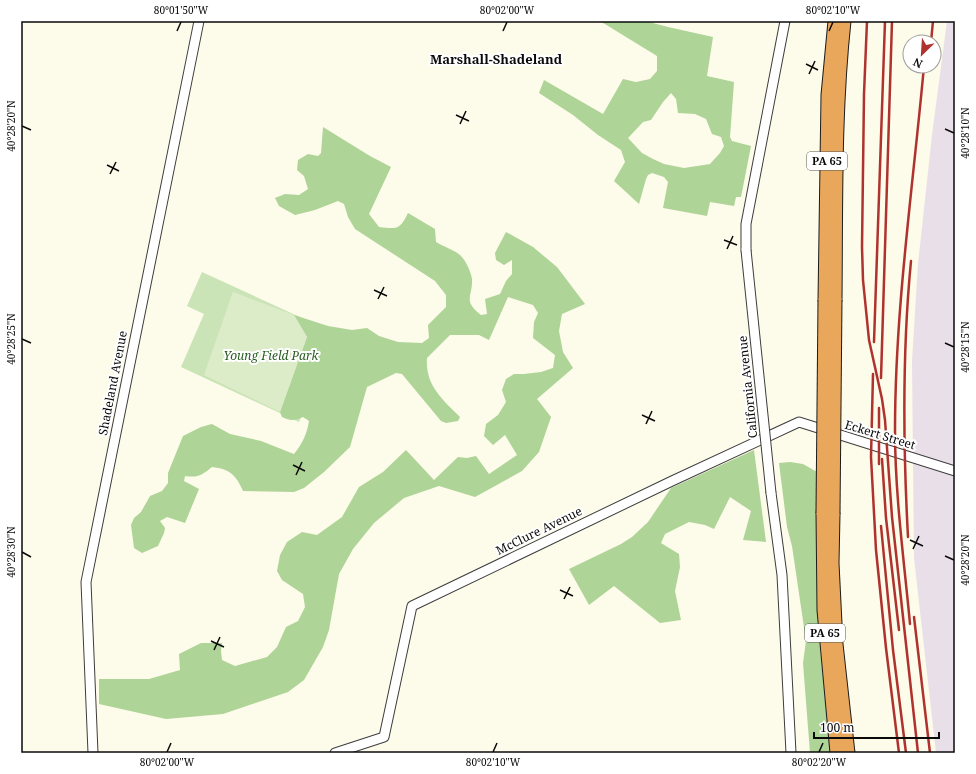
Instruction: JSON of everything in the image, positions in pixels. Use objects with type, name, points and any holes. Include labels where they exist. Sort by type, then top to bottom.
[{"type":"highway","name":"PA 65","points":[[835,21],[828,95],[830,300],[828,513],[824,610],[837,753]]},
{"type":"highway","name":"PA 65","points":[[830,300],[839,68],[844,21]]},
{"type":"highway","name":"PA 65","points":[[828,513],[836,644],[848,753]]},
{"type":"street","name":"Shadeland Avenue","points":[[93,753],[86,582],[199,21]]},
{"type":"street","name":"California Avenue","points":[[785,21],[746,224],[746,250],[771,493],[782,575],[792,753]]},
{"type":"street","name":"Eckert Street","points":[[799,422],[955,471]]},
{"type":"street","name":"McClure Avenue","points":[[335,753],[384,737],[412,606],[672,481],[799,422]]},
{"type":"shaded area","points":[[947,21],[955,21],[955,753],[936,753],[914,558],[912,361],[918,264],[932,135],[940,74],[942,74],[942,59]]},
{"type":"green space","points":[[600,21],[645,21],[713,37],[707,76],[734,82],[730,137],[732,141],[751,146],[741,197],[736,197],[734,206],[710,202],[707,216],[663,208],[668,182],[664,177],[652,173],[648,175],[646,179],[639,204],[614,181],[625,162],[621,150],[598,135],[573,115],[539,93],[544,80],[603,114],[623,79],[636,82],[650,79],[657,71],[657,56]],"holes":[[[671,93],[676,99],[678,113],[695,114],[706,119],[712,134],[721,137],[724,146],[710,164],[684,168],[664,164],[642,153],[628,138],[643,122],[651,120]]]},
{"type":"green space","points":[[323,127],[391,167],[369,214],[379,227],[397,227],[403,223],[408,213],[435,229],[436,242],[453,250],[463,258],[471,273],[472,279],[470,302],[475,310],[481,315],[487,314],[485,299],[500,294],[506,281],[512,274],[512,260],[504,265],[496,260],[495,253],[506,232],[533,247],[557,267],[585,304],[562,314],[559,331],[563,352],[573,368],[537,399],[551,417],[539,452],[522,471],[475,497],[439,486],[404,498],[374,523],[353,549],[339,574],[329,630],[323,647],[304,680],[288,692],[223,714],[166,719],[99,704],[99,679],[149,679],[180,670],[179,654],[201,643],[222,643],[222,660],[235,666],[267,657],[277,647],[286,627],[298,621],[305,607],[303,594],[282,580],[277,571],[280,555],[287,542],[302,532],[317,535],[342,517],[359,487],[383,472],[406,450],[434,480],[458,457],[467,458],[476,456],[489,474],[517,455],[505,435],[493,445],[484,436],[486,424],[498,415],[506,402],[502,390],[506,379],[514,374],[541,372],[553,368],[555,355],[533,338],[534,322],[538,313],[533,305],[508,297],[489,340],[479,335],[450,335],[427,358],[427,368],[432,384],[441,398],[460,417],[458,421],[446,423],[441,421],[402,374],[396,373],[367,387],[350,447],[324,472],[304,488],[294,492],[243,491],[238,481],[232,474],[223,469],[212,467],[200,475],[193,477],[185,476],[184,481],[199,489],[185,523],[167,517],[160,521],[165,528],[158,546],[142,553],[134,548],[131,525],[134,518],[141,512],[150,496],[162,491],[168,483],[168,473],[183,436],[201,427],[212,424],[230,434],[261,441],[294,454],[302,443],[309,421],[303,417],[295,420],[288,419],[282,417],[280,412],[307,337],[294,315],[328,326],[352,330],[367,328],[379,336],[398,342],[422,343],[429,338],[428,325],[446,307],[446,295],[435,281],[355,229],[348,217],[344,204],[338,201],[315,210],[295,215],[279,206],[275,198],[285,194],[299,195],[308,189],[304,176],[297,170],[298,160],[308,154],[318,156],[321,153]]},
{"type":"green space","name":"Young Field Park","points":[[202,272],[337,334],[299,422],[181,367],[204,314],[187,306]]},
{"type":"green space","points":[[233,292],[294,315],[307,337],[280,412],[204,375]]},
{"type":"green space","points":[[754,450],[766,542],[743,540],[751,511],[730,497],[714,529],[705,525],[689,522],[665,534],[661,543],[679,554],[680,567],[675,591],[681,620],[660,623],[614,586],[589,605],[569,569],[621,544],[632,537],[648,522],[671,488]]},
{"type":"green space","points":[[790,462],[803,464],[817,472],[818,626],[830,753],[810,753],[803,663],[806,641],[792,546],[787,527],[779,463]]},
{"type":"railway","points":[[867,21],[864,94],[863,280],[869,340],[885,420],[892,517],[918,753]]},
{"type":"railway","points":[[874,342],[885,21]]},
{"type":"railway","points":[[881,378],[892,21]]},
{"type":"railway","points":[[932,34],[933,21]]},
{"type":"railway","points":[[910,624],[896,479],[896,385],[905,248],[923,74]]},
{"type":"railway","points":[[908,537],[904,399],[906,330],[911,261]]},
{"type":"railway","points":[[873,374],[871,457],[876,550],[899,753]]},
{"type":"railway","points":[[879,408],[879,464]]},
{"type":"railway","points":[[882,459],[886,518],[899,630]]},
{"type":"railway","points":[[881,526],[893,650],[906,753]]},
{"type":"railway","points":[[914,617],[930,753]]},
{"type":"district","name":"Marshall-Shadeland","points":[[496,59]]}]
